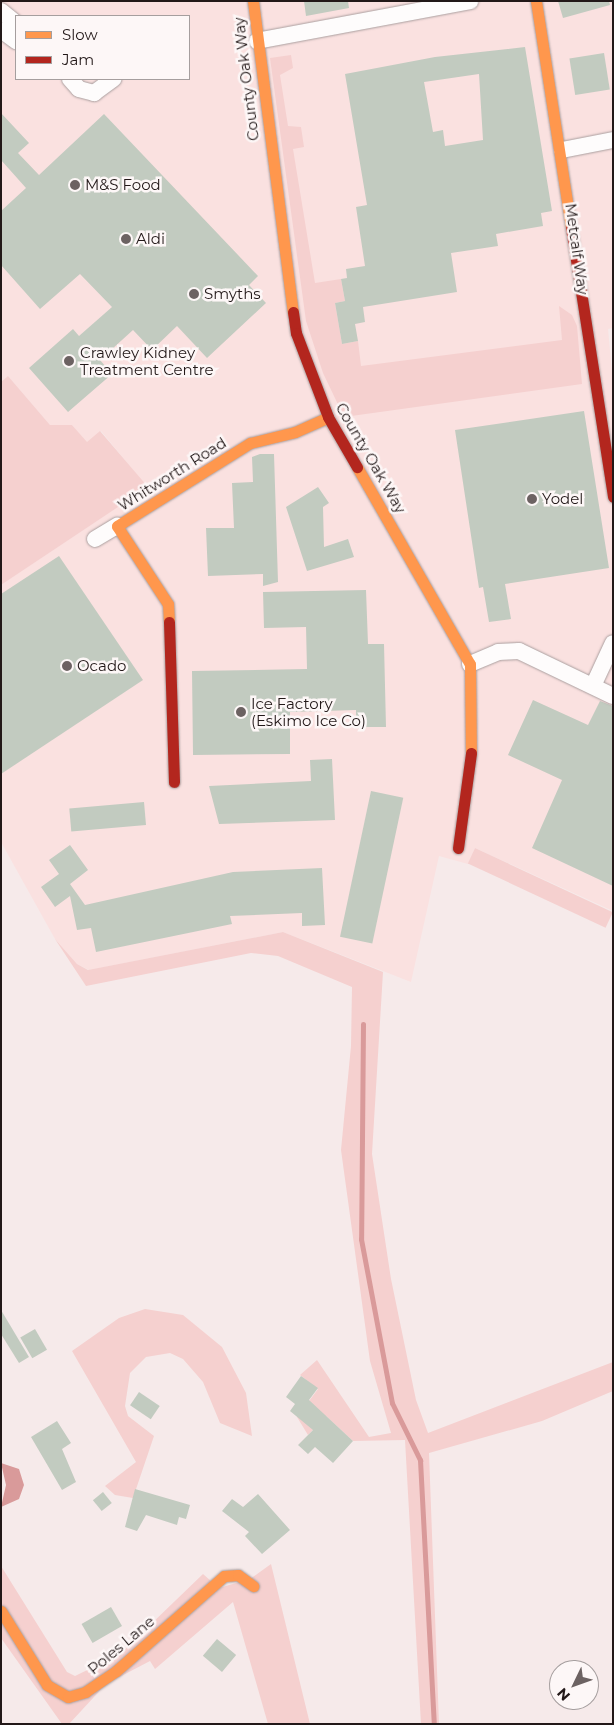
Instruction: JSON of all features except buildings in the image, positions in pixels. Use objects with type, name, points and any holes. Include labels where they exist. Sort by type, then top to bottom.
[{"type":"street","name":"County Oak Way","points":[[253,1],[296,334],[328,417],[470,664],[471,754],[458,848]]},
{"type":"street","points":[[257,41],[470,1]]},
{"type":"street","name":"Metcalf Way","points":[[536,1],[562,150],[613,497]]},
{"type":"street","points":[[1,11],[15,21]]},
{"type":"street","points":[[1,30],[15,40]]},
{"type":"street","points":[[71,80],[81,90],[94,93],[112,80]]},
{"type":"street","points":[[562,150],[613,140]]},
{"type":"street","name":"Whitworth Road","points":[[174,782],[168,604],[117,526],[250,443],[295,432],[328,417]]},
{"type":"street","points":[[95,539],[117,526]]},
{"type":"street","points":[[593,686],[613,643]]},
{"type":"street","points":[[470,664],[498,652],[519,651],[613,696]]},
{"type":"street","name":"Poles Lane","points":[[1,1611],[47,1685],[68,1697],[110,1676],[224,1576],[238,1575],[253,1586]]},
{"type":"shaded area","points":[[1,1],[613,1],[613,328],[608,329],[613,384],[613,911],[475,848],[468,864],[439,856],[411,982],[283,932],[89,970],[77,964],[55,939],[1,842],[1,585],[147,487],[101,431],[87,443],[72,425],[50,425],[8,376],[1,382]]},
{"type":"shaded area","points":[[291,55],[293,68],[280,75],[288,126],[301,127],[304,147],[293,149],[315,283],[341,279],[345,301],[335,303],[342,344],[358,341],[361,366],[562,340],[559,306],[572,315],[577,326],[582,384],[344,417],[323,373],[306,321],[270,58]]},
{"type":"shaded area","points":[[8,376],[50,425],[72,425],[87,442],[100,431],[148,487],[1,585],[1,382]]},
{"type":"shaded area","points":[[475,848],[613,912],[606,928],[468,863]]},
{"type":"shaded area","points":[[283,932],[383,972],[372,1154],[391,1279],[416,1400],[428,1433],[613,1362],[613,1391],[542,1421],[429,1453],[439,1724],[421,1724],[405,1440],[353,1441],[326,1416],[308,1435],[297,1417],[318,1389],[300,1375],[317,1360],[369,1437],[391,1433],[370,1361],[341,1150],[351,1046],[352,987],[278,956],[251,953],[86,986],[55,939],[77,964],[88,970]]},
{"type":"shaded area","points":[[145,1309],[183,1315],[222,1347],[246,1393],[252,1436],[220,1423],[203,1382],[183,1359],[170,1353],[146,1357],[130,1373],[125,1406],[128,1416],[154,1436],[133,1498],[115,1495],[105,1486],[136,1462],[72,1351],[119,1318]]},
{"type":"shaded area","points":[[1,1463],[19,1469],[24,1485],[19,1499],[1,1507],[6,1485]]},
{"type":"shaded area","points":[[271,1564],[310,1724],[268,1724],[233,1602],[155,1669],[150,1661],[106,1684],[69,1724],[62,1724],[1,1638],[1,1566],[67,1672],[75,1676],[120,1654],[203,1574],[219,1588],[250,1579]]},
{"type":"waterway","points":[[363,1024],[361,1239],[392,1403],[420,1460],[434,1724]]},
{"type":"traffic: slow","points":[[253,1],[293,312]]},
{"type":"traffic: slow","points":[[536,1],[571,228]]},
{"type":"traffic: slow","points":[[169,622],[168,604],[117,526],[250,443],[295,432],[328,417]]},
{"type":"traffic: slow","points":[[357,467],[470,664],[471,753]]},
{"type":"traffic: slow","points":[[1,1611],[47,1685],[68,1697],[85,1692],[116,1671],[224,1576],[238,1575],[253,1586]]},
{"type":"traffic: jam","points":[[571,228],[613,497]]},
{"type":"traffic: jam","points":[[293,312],[296,333],[328,417],[357,467]]},
{"type":"traffic: jam","points":[[169,622],[174,782]]},
{"type":"traffic: jam","points":[[458,848],[471,753]]},
{"type":"place","name":"M&S Food","points":[[75,185]]},
{"type":"place","name":"Aldi","points":[[126,239]]},
{"type":"place","name":"Smyths","points":[[194,294]]},
{"type":"place","name":"Crawley Kidney Treatment Centre","points":[[69,361]]},
{"type":"place","name":"Yodel","points":[[532,499]]},
{"type":"place","name":"Ocado","points":[[67,666]]},
{"type":"place","name":"Ice Factory (Eskimo Ice Co)","points":[[241,712]]}]
